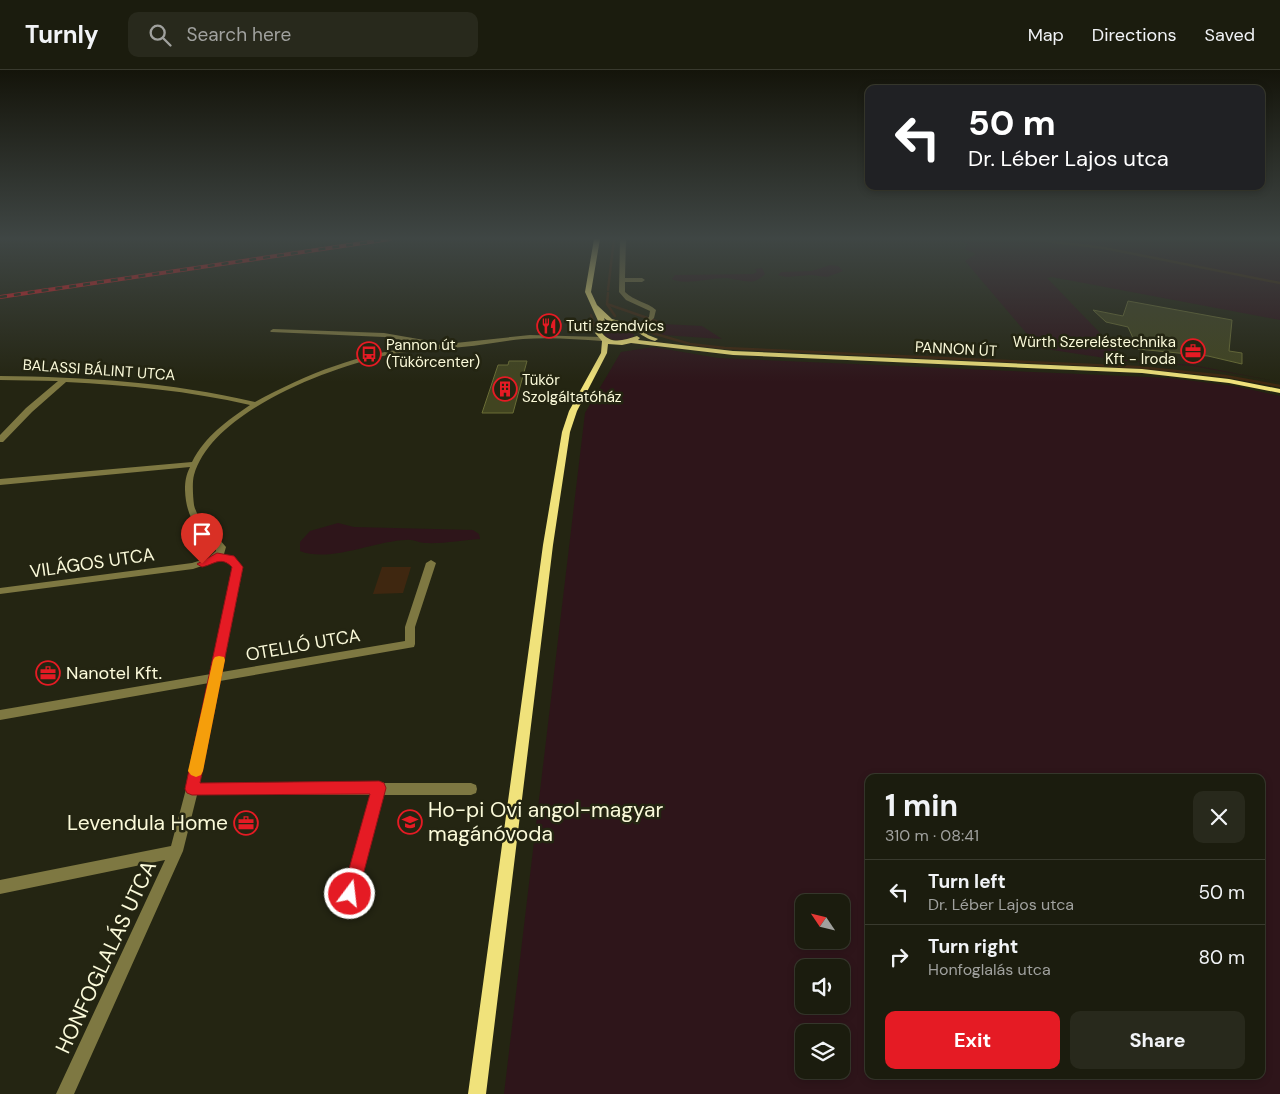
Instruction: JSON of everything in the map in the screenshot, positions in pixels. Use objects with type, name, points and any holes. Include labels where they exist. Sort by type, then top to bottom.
[{"type":"main road","points":[[477,1094],[548,545],[562,460],[569,421],[605,349],[604,340],[599,335],[603,325],[588,292],[589,287]]},
{"type":"main road","name":"PANNON ÚT","points":[[594,306],[610,320],[657,340],[690,348]]},
{"type":"main road","points":[[601,329],[625,325]]},
{"type":"main road","points":[[589,382],[613,351],[638,337],[639,331]]},
{"type":"main road","name":"PANNON ÚT","points":[[604,340],[733,353],[1142,371],[1229,381],[1280,391]]},
{"type":"street","points":[[622,287],[622,292],[626,297],[653,310],[652,317],[647,320],[625,325]]},
{"type":"street","points":[[639,331],[644,327],[647,320]]},
{"type":"street","points":[[554,337],[601,329]]},
{"type":"street","points":[[273,331],[374,334],[415,338],[422,341],[424,348]]},
{"type":"street","points":[[217,556],[221,552],[221,547],[197,522],[190,505],[189,482],[194,464],[201,452],[219,431],[255,404],[296,384],[341,366],[376,356],[424,348],[530,337],[604,340]]},
{"type":"street","name":"BALASSI BÁLINT UTCA","points":[[0,378],[65,379],[143,384],[255,404]]},
{"type":"street","points":[[0,440],[29,410],[65,379]]},
{"type":"street","points":[[0,482],[194,464]]},
{"type":"street","name":"VILÁGOS UTCA","points":[[0,592],[193,566],[217,556]]},
{"type":"street","name":"HONFOGLALÁS UTCA","points":[[65,1094],[176,851],[192,789],[238,567],[230,559],[217,556]]},
{"type":"street","name":"OTELLÓ UTCA","points":[[0,715],[410,644],[410,627],[431,563]]},
{"type":"street","points":[[350,894],[379,788]]},
{"type":"street","points":[[192,789],[471,789]]},
{"type":"street","points":[[0,887],[176,851]]},
{"type":"shaded area","points":[[987,287],[1055,287],[1126,360],[1193,365],[1280,382],[1193,366],[1125,361],[1039,348]]},
{"type":"shaded area","points":[[1104,287],[1280,287],[1280,320]]},
{"type":"shaded area","points":[[662,324],[702,326],[722,339],[663,335],[657,332],[657,328]]},
{"type":"shaded area","points":[[618,327],[633,330],[634,336],[619,340],[611,339],[604,335],[607,330]]},
{"type":"shaded area","points":[[653,347],[718,358],[1170,378],[1234,386],[1280,396],[1280,1094],[504,1094],[585,413],[621,352]]},
{"type":"shaded area","points":[[338,523],[354,527],[473,530],[479,534],[480,539],[432,543],[411,540],[393,541],[325,554],[312,554],[300,551],[300,542],[310,531]]},
{"type":"shaded area","points":[[382,567],[411,567],[403,593],[373,594]]},
{"type":"building","points":[[1128,301],[1232,320],[1229,351],[1242,353],[1242,364],[1208,356],[1138,349],[1128,327],[1106,322],[1093,310],[1123,316]]},
{"type":"building","name":"Tükör Szolgáltatóház","points":[[509,361],[527,361],[513,413],[482,413],[498,365],[508,365]]},
{"type":"waterway","points":[[607,304],[608,293]]},
{"type":"waterway","points":[[607,304],[656,321],[655,325]]},
{"type":"waterway","points":[[607,304],[615,316]]},
{"type":"waterway","points":[[584,329],[594,325],[591,315]]},
{"type":"waterway","points":[[651,329],[652,333],[690,344],[725,348],[1137,367],[1225,376],[1280,386]]},
{"type":"railway","points":[[0,297],[69,287]]},
{"type":"slow traffic","points":[[196,771],[219,660]]},
{"type":"place","name":"Tuti szendvics","points":[[549,326]]},
{"type":"place","name":"Würth Szereléstechnika Kft - Iroda","points":[[1193,351]]},
{"type":"place","name":"Pannon út (Tükörcenter)","points":[[369,354]]},
{"type":"place","name":"Tükör Szolgáltatóház","points":[[505,389]]},
{"type":"place","name":"Nanotel Kft.","points":[[48,673]]},
{"type":"place","name":"Ho-pi Ovi angol-magyar magánóvoda","points":[[410,822]]},
{"type":"place","name":"Levendula Home","points":[[246,823]]},
{"type":"route","points":[[202,564],[217,556],[230,559],[238,567],[192,789],[379,788],[350,894]]}]
